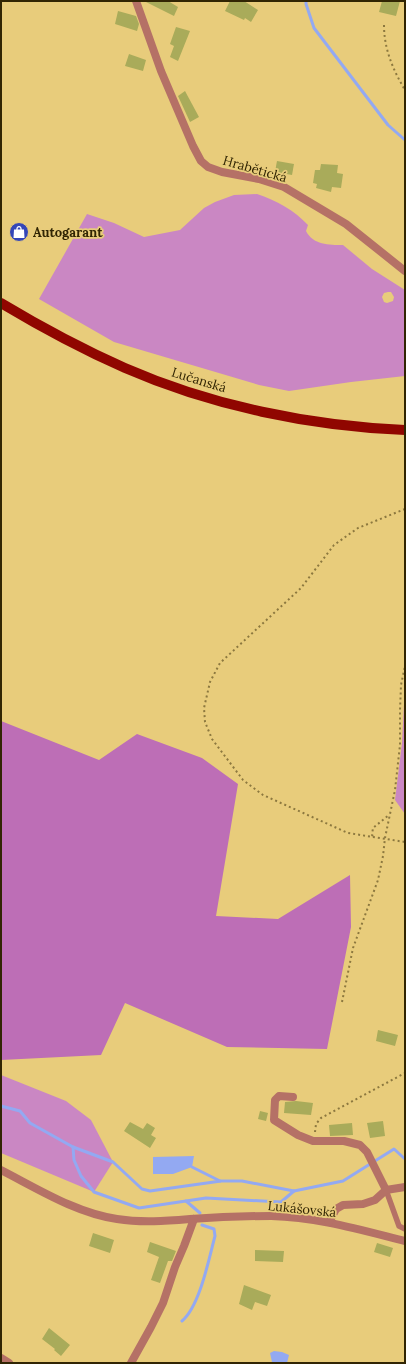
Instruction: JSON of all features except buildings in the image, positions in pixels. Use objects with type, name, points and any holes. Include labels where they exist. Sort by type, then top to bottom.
[{"type":"main road","name":"Lučanská","points":[[1,303],[43,328],[100,356],[126,368],[197,394],[239,406],[317,422],[370,429],[405,430]]},
{"type":"street","name":"Hrabětická","points":[[136,1],[161,71],[193,146],[201,161],[208,167],[222,172],[284,187],[346,224],[405,271]]},
{"type":"street","points":[[293,1097],[279,1096],[275,1100],[274,1120],[313,1141],[344,1141],[360,1145],[367,1152],[386,1190]]},
{"type":"street","name":"Lukášovská","points":[[1,1170],[72,1206],[110,1218],[139,1222],[273,1216],[329,1222],[405,1241]]},
{"type":"street","points":[[329,1222],[336,1209],[343,1205],[364,1204],[375,1200],[386,1190],[405,1187]]},
{"type":"street","points":[[131,1363],[136,1357],[163,1303],[175,1267],[194,1219]]},
{"type":"street","points":[[1,1358],[9,1363]]},
{"type":"lane","points":[[386,1190],[399,1226],[405,1229]]},
{"type":"path","points":[[384,25],[384,37],[388,57],[405,90]]},
{"type":"path","points":[[405,509],[358,528],[334,545],[301,588],[220,663],[210,682],[204,708],[205,722],[212,738],[243,780],[263,795],[348,833],[405,842]]},
{"type":"path","points":[[342,1002],[353,948],[378,880],[383,856],[385,838],[395,790],[400,745],[402,685],[405,666]]},
{"type":"path","points":[[374,837],[372,835],[373,828],[390,814]]},
{"type":"path","points":[[313,1141],[316,1124],[321,1118],[405,1073]]},
{"type":"shaded area","points":[[257,194],[271,199],[297,215],[308,225],[306,231],[309,236],[317,242],[343,245],[372,269],[405,290],[405,376],[289,391],[259,385],[114,342],[39,299],[87,214],[114,223],[144,237],[180,230],[204,208],[234,195]],"holes":[[[391,292],[394,297],[393,301],[387,303],[384,302],[382,297],[384,293]]]},
{"type":"shaded area","points":[[405,685],[405,814],[395,800],[402,743]]},
{"type":"shaded area","points":[[1,721],[99,760],[137,734],[202,758],[238,784],[216,916],[278,919],[350,875],[351,927],[327,1049],[227,1047],[125,1003],[101,1055],[1,1060]]},
{"type":"shaded area","points":[[1,1075],[66,1101],[91,1120],[113,1162],[94,1192],[1,1153]]},
{"type":"water","points":[[194,1156],[192,1167],[173,1174],[153,1174],[153,1157]]},
{"type":"water","points":[[274,1351],[289,1355],[287,1363],[272,1362],[270,1353]]},
{"type":"waterway","points":[[306,1],[314,28],[388,125],[405,140]]},
{"type":"waterway","points":[[1,1106],[20,1111],[30,1123],[73,1147],[74,1160],[81,1176],[94,1192],[139,1208],[206,1198],[281,1202],[294,1191],[343,1181],[394,1149],[405,1159]]},
{"type":"waterway","points":[[73,1147],[113,1162],[142,1189],[150,1191],[221,1181],[242,1181],[294,1191]]},
{"type":"waterway","points":[[192,1167],[220,1181]]},
{"type":"waterway","points":[[186,1201],[200,1213]]},
{"type":"waterway","points":[[182,1321],[188,1314],[199,1293],[207,1269],[215,1236],[214,1229],[202,1225]]},
{"type":"place","name":"Autogarant","points":[[19,232]]}]
